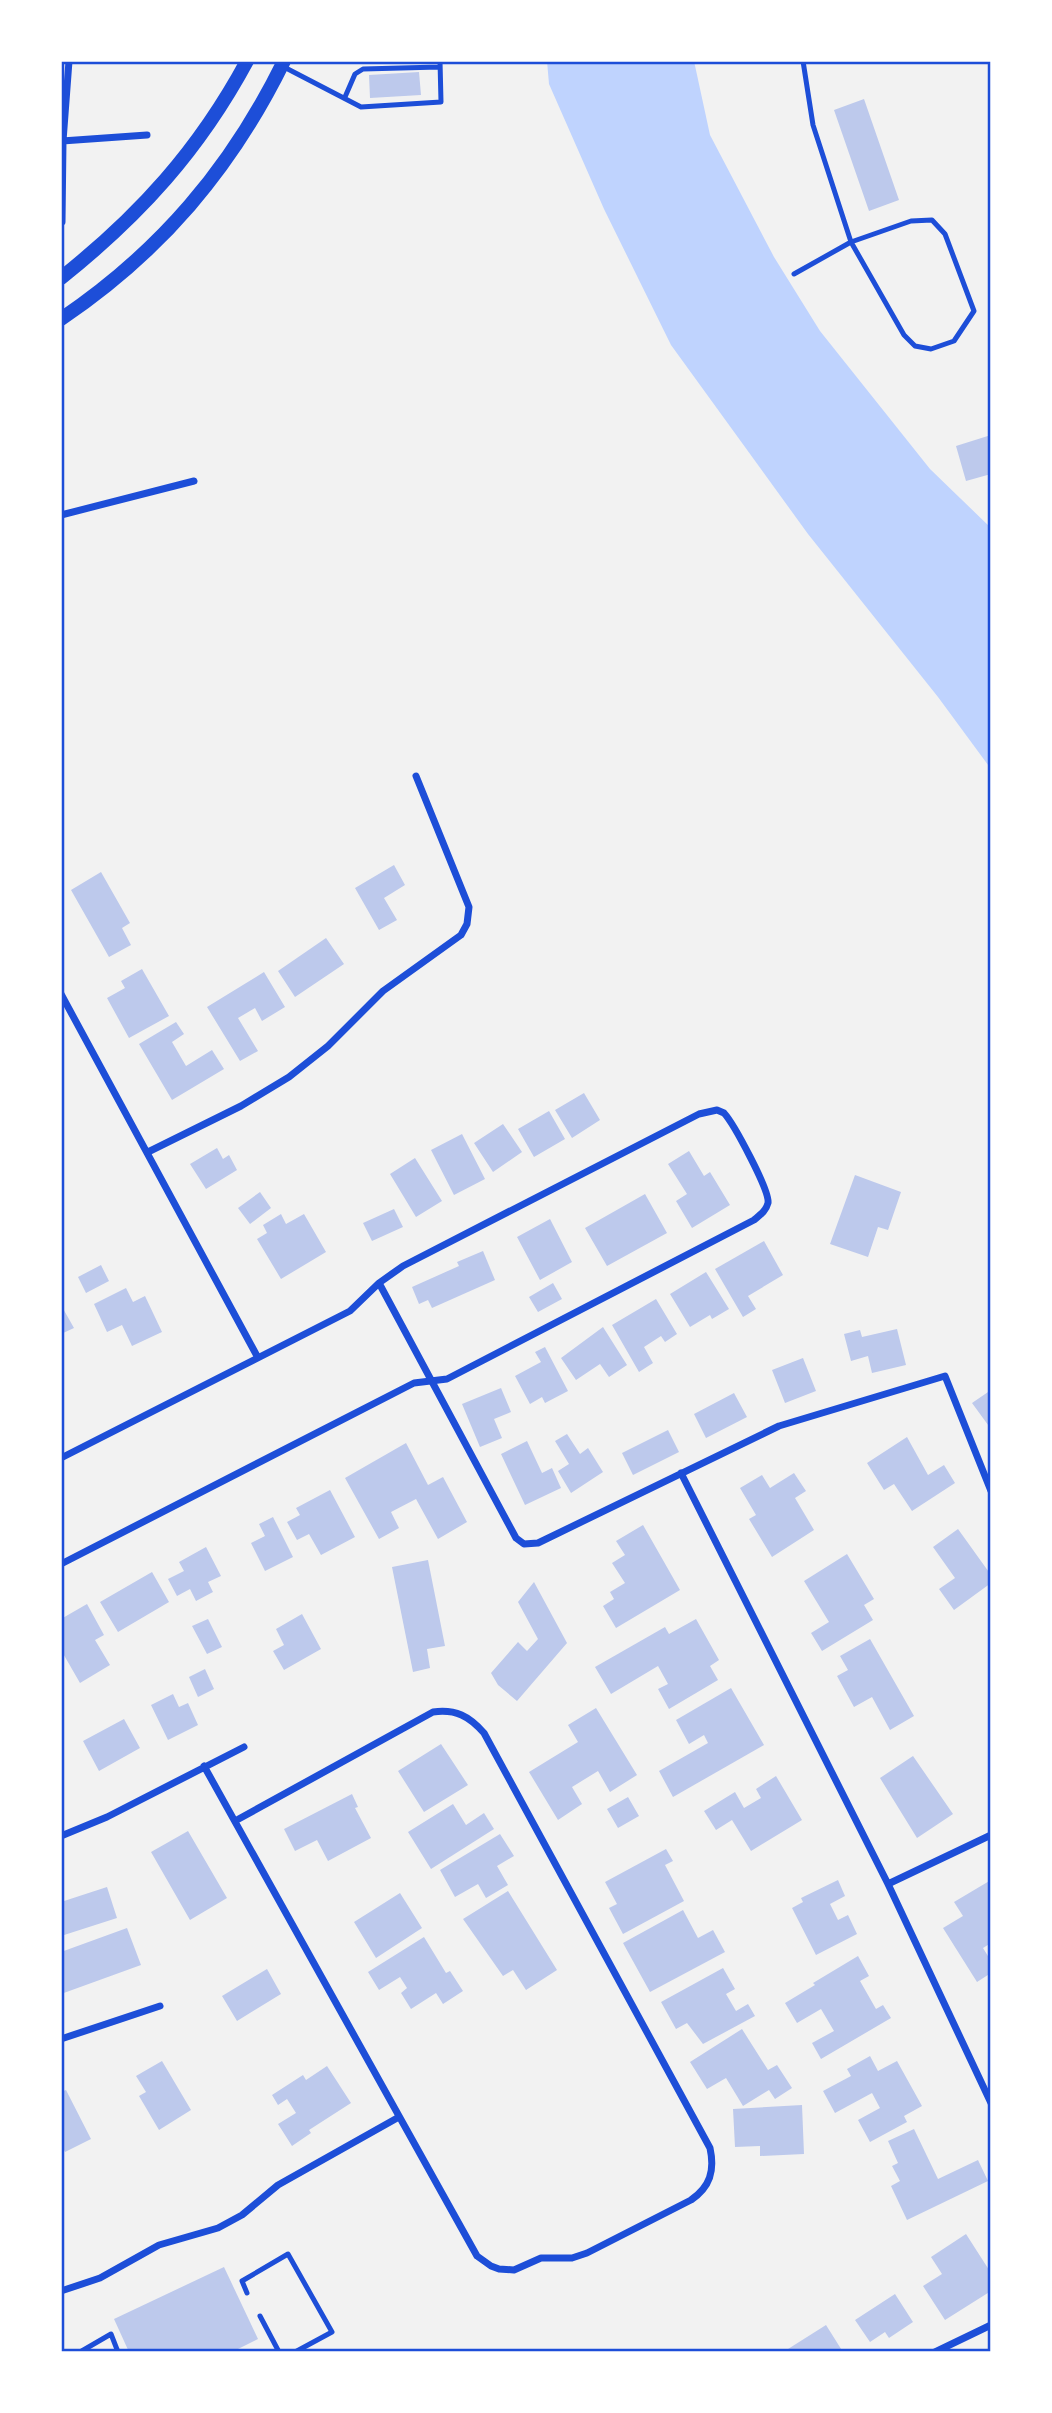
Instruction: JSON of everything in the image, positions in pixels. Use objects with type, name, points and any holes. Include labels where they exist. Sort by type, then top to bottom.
[{"type":"main road","points":[[61,278],[100,247],[154,195],[215,115],[247,61]]},
{"type":"main road","points":[[61,319],[131,267],[171,229],[239,141],[283,64]]},
{"type":"street","points":[[62,222],[62,141],[69,61]]},
{"type":"street","points":[[62,141],[147,135]]},
{"type":"street","points":[[61,515],[194,481]]},
{"type":"street","points":[[148,1152],[241,1106],[289,1077],[328,1046],[383,990],[461,935],[467,924],[469,907],[416,776]]},
{"type":"street","points":[[61,994],[257,1356]]},
{"type":"street","points":[[61,1018],[72,1013]]},
{"type":"street","points":[[61,1458],[349,1311],[379,1283],[403,1266],[699,1114],[717,1110],[724,1113],[749,1157],[768,1199],[761,1215],[447,1379],[414,1383],[61,1564]]},
{"type":"street","points":[[379,1283],[516,1538],[524,1544],[538,1543],[779,1426],[945,1376],[991,1491]]},
{"type":"street","points":[[681,1473],[888,1884],[991,2103]]},
{"type":"street","points":[[204,1766],[477,2256],[483,2262],[499,2269],[522,2267],[541,2258],[572,2258],[691,2200],[705,2188],[711,2178],[713,2162],[710,2148],[484,1733],[473,1720],[446,1710],[433,1712],[235,1821]]},
{"type":"street","points":[[61,1836],[107,1817],[244,1746]]},
{"type":"street","points":[[888,1884],[991,1835]]},
{"type":"street","points":[[61,2039],[160,2007]]},
{"type":"street","points":[[61,2291],[100,2278],[159,2245],[218,2228],[242,2214],[278,2185],[399,2117]]},
{"type":"street","points":[[935,2352],[991,2325]]},
{"type":"lane","points":[[794,274],[851,242],[911,221],[932,220],[946,234],[974,311],[954,341],[931,349],[915,346],[904,335],[851,242],[813,125],[803,61]]},
{"type":"lane","points":[[283,64],[361,107],[441,102],[440,64],[363,69],[355,74],[345,97]]},
{"type":"lane","points":[[247,2293],[242,2281],[288,2254],[332,2332],[295,2352]]},
{"type":"lane","points":[[260,2316],[279,2352]]},
{"type":"lane","points":[[80,2352],[111,2334],[118,2352]]},
{"type":"water","points":[[547,61],[694,61],[710,135],[774,257],[820,331],[930,469],[991,528],[991,769],[938,697],[808,534],[671,345],[604,209],[549,84]]},
{"type":"building","points":[[419,72],[421,95],[370,98],[369,75]]},
{"type":"building","points":[[864,99],[899,200],[869,211],[834,110]]},
{"type":"building","points":[[991,435],[991,474],[966,481],[956,446]]},
{"type":"building","points":[[394,865],[405,885],[384,898],[397,920],[379,930],[355,888]]},
{"type":"building","points":[[101,872],[130,923],[122,928],[131,945],[109,957],[71,890]]},
{"type":"building","points":[[326,938],[344,964],[295,997],[278,971]]},
{"type":"building","points":[[142,969],[169,1016],[129,1038],[107,998],[125,988],[121,981]]},
{"type":"building","points":[[264,972],[285,1007],[262,1021],[255,1008],[238,1018],[258,1051],[240,1061],[207,1007]]},
{"type":"building","points":[[176,1022],[184,1034],[172,1042],[186,1066],[212,1050],[224,1069],[172,1100],[139,1044]]},
{"type":"building","points":[[584,1093],[600,1120],[572,1138],[555,1110]]},
{"type":"building","points":[[549,1111],[565,1139],[534,1157],[518,1129]]},
{"type":"building","points":[[503,1124],[522,1152],[493,1172],[474,1143]]},
{"type":"building","points":[[462,1134],[485,1179],[454,1195],[431,1150]]},
{"type":"building","points":[[217,1148],[223,1159],[229,1155],[237,1170],[206,1189],[190,1164]]},
{"type":"building","points":[[689,1151],[704,1176],[710,1172],[730,1205],[692,1228],[676,1201],[687,1194],[668,1164]]},
{"type":"building","points":[[415,1158],[442,1201],[416,1217],[390,1174]]},
{"type":"building","points":[[855,1175],[901,1192],[888,1230],[878,1227],[868,1257],[830,1244]]},
{"type":"building","points":[[260,1192],[271,1208],[250,1224],[238,1208]]},
{"type":"building","points":[[645,1194],[667,1233],[607,1266],[585,1228]]},
{"type":"building","points":[[394,1209],[403,1227],[372,1241],[363,1223]]},
{"type":"building","points":[[281,1214],[286,1224],[304,1214],[326,1252],[281,1279],[257,1239],[267,1233],[263,1225]]},
{"type":"building","points":[[550,1219],[572,1262],[540,1280],[517,1237]]},
{"type":"building","points":[[764,1241],[783,1275],[748,1296],[756,1309],[743,1317],[715,1269]]},
{"type":"building","points":[[483,1251],[495,1280],[432,1308],[428,1300],[419,1304],[412,1287],[459,1266],[457,1262]]},
{"type":"building","points":[[101,1265],[109,1281],[86,1293],[78,1277]]},
{"type":"building","points":[[706,1272],[729,1309],[712,1319],[710,1315],[690,1327],[670,1294]]},
{"type":"building","points":[[553,1283],[562,1299],[538,1312],[529,1297]]},
{"type":"building","points":[[126,1288],[133,1302],[145,1296],[162,1332],[132,1346],[122,1325],[107,1332],[94,1304]]},
{"type":"building","points":[[656,1299],[677,1334],[665,1342],[661,1336],[644,1347],[653,1363],[639,1372],[612,1325]]},
{"type":"building","points":[[61,1305],[74,1328],[61,1334]]},
{"type":"building","points":[[603,1327],[627,1365],[609,1377],[600,1364],[576,1380],[561,1358]]},
{"type":"building","points":[[897,1329],[906,1365],[872,1373],[868,1356],[851,1361],[844,1334],[860,1330],[862,1337]]},
{"type":"building","points":[[545,1347],[568,1391],[545,1403],[542,1397],[530,1404],[515,1376],[541,1362],[535,1352]]},
{"type":"building","points":[[803,1358],[816,1391],[785,1403],[772,1370]]},
{"type":"building","points":[[501,1388],[511,1412],[494,1419],[502,1438],[480,1447],[462,1404]]},
{"type":"building","points":[[991,1390],[991,1429],[972,1403]]},
{"type":"building","points":[[734,1393],[747,1417],[706,1438],[694,1414]]},
{"type":"building","points":[[668,1430],[679,1452],[633,1475],[622,1453]]},
{"type":"building","points":[[567,1434],[580,1454],[588,1448],[603,1472],[571,1493],[558,1471],[569,1464],[555,1441]]},
{"type":"building","points":[[907,1437],[928,1475],[944,1465],[955,1483],[912,1511],[894,1484],[884,1490],[867,1463]]},
{"type":"building","points":[[527,1441],[542,1473],[552,1468],[561,1488],[525,1505],[501,1454]]},
{"type":"building","points":[[406,1443],[428,1485],[443,1477],[467,1522],[438,1539],[416,1499],[391,1512],[399,1528],[379,1539],[345,1478]]},
{"type":"building","points":[[794,1473],[806,1491],[795,1498],[814,1530],[772,1557],[749,1519],[756,1515],[740,1488],[762,1475],[770,1488]]},
{"type":"building","points":[[330,1490],[355,1537],[321,1555],[309,1534],[297,1540],[287,1522],[300,1515],[296,1508]]},
{"type":"building","points":[[273,1517],[293,1557],[265,1571],[251,1543],[265,1536],[259,1524]]},
{"type":"building","points":[[643,1525],[680,1590],[616,1628],[603,1606],[614,1599],[610,1592],[625,1583],[612,1563],[625,1555],[616,1541]]},
{"type":"building","points":[[958,1529],[991,1575],[991,1583],[954,1610],[939,1589],[955,1578],[933,1547]]},
{"type":"building","points":[[206,1547],[221,1576],[208,1582],[213,1592],[196,1601],[190,1589],[177,1596],[168,1579],[184,1571],[179,1562]]},
{"type":"building","points":[[847,1554],[874,1599],[864,1605],[873,1620],[822,1651],[811,1633],[829,1622],[804,1581]]},
{"type":"building","points":[[428,1560],[445,1646],[427,1649],[430,1668],[413,1672],[392,1567]]},
{"type":"building","points":[[152,1572],[169,1602],[118,1632],[100,1602]]},
{"type":"building","points":[[534,1582],[567,1643],[517,1701],[498,1685],[491,1673],[518,1642],[527,1651],[538,1639],[518,1602]]},
{"type":"building","points":[[87,1604],[104,1635],[95,1640],[110,1665],[80,1683],[61,1650],[61,1619]]},
{"type":"building","points":[[302,1614],[321,1649],[284,1670],[273,1651],[284,1645],[276,1629]]},
{"type":"building","points":[[208,1619],[222,1647],[207,1654],[192,1626]]},
{"type":"building","points":[[696,1619],[719,1660],[710,1666],[718,1680],[669,1709],[658,1689],[668,1684],[658,1666],[611,1694],[595,1667],[665,1627],[669,1634]]},
{"type":"building","points":[[870,1639],[914,1716],[890,1730],[872,1697],[854,1707],[837,1676],[848,1670],[840,1656]]},
{"type":"building","points":[[205,1669],[214,1689],[198,1697],[189,1677]]},
{"type":"building","points":[[731,1688],[764,1745],[673,1797],[659,1771],[708,1743],[704,1735],[689,1744],[676,1720]]},
{"type":"building","points":[[173,1694],[179,1707],[188,1703],[198,1725],[168,1740],[151,1705]]},
{"type":"building","points":[[596,1708],[637,1775],[610,1792],[598,1771],[572,1787],[582,1804],[558,1820],[529,1772],[578,1742],[568,1725]]},
{"type":"building","points":[[124,1719],[140,1748],[99,1771],[83,1741]]},
{"type":"building","points":[[441,1744],[468,1785],[424,1812],[398,1771]]},
{"type":"building","points":[[913,1756],[953,1814],[917,1838],[880,1778]]},
{"type":"building","points":[[776,1776],[802,1820],[751,1851],[732,1820],[716,1830],[704,1811],[735,1792],[744,1808],[761,1798],[756,1789]]},
{"type":"building","points":[[352,1794],[358,1807],[355,1808],[371,1838],[328,1861],[317,1840],[295,1851],[284,1829]]},
{"type":"building","points":[[628,1797],[639,1816],[618,1828],[607,1809]]},
{"type":"building","points":[[453,1804],[466,1825],[484,1813],[494,1829],[431,1869],[408,1832]]},
{"type":"building","points":[[188,1831],[227,1898],[190,1920],[151,1852]]},
{"type":"building","points":[[500,1834],[514,1856],[497,1866],[508,1885],[486,1898],[478,1884],[455,1897],[440,1870]]},
{"type":"building","points":[[666,1849],[673,1861],[665,1865],[684,1901],[623,1934],[609,1908],[617,1904],[605,1882]]},
{"type":"building","points":[[838,1880],[845,1896],[830,1904],[838,1920],[848,1915],[857,1934],[816,1955],[792,1908],[803,1902],[801,1898]]},
{"type":"building","points":[[991,1880],[991,1943],[983,1948],[991,1961],[991,1973],[977,1982],[943,1928],[963,1916],[954,1902]]},
{"type":"building","points":[[107,1887],[117,1918],[61,1936],[61,1902]]},
{"type":"building","points":[[508,1891],[557,1970],[526,1990],[513,1970],[503,1976],[463,1919]]},
{"type":"building","points":[[400,1893],[422,1928],[376,1958],[354,1922]]},
{"type":"building","points":[[683,1910],[698,1938],[713,1930],[725,1952],[650,1992],[623,1943]]},
{"type":"building","points":[[127,1928],[141,1965],[61,1994],[61,1952]]},
{"type":"building","points":[[424,1937],[446,1973],[450,1971],[463,1991],[443,2004],[436,1993],[411,2009],[401,1993],[407,1988],[400,1977],[379,1990],[368,1972]]},
{"type":"building","points":[[858,1956],[869,1976],[860,1981],[876,2009],[883,2005],[891,2018],[821,2059],[812,2043],[834,2031],[821,2009],[797,2023],[785,2003]]},
{"type":"building","points":[[723,1968],[735,1989],[726,1994],[736,2011],[748,2004],[755,2016],[703,2044],[687,2023],[676,2029],[661,2002]]},
{"type":"building","points":[[267,1969],[281,1994],[237,2021],[222,1996]]},
{"type":"building","points":[[742,2029],[768,2070],[777,2065],[792,2088],[775,2099],[769,2090],[743,2106],[726,2078],[707,2089],[690,2062]]},
{"type":"building","points":[[870,2056],[878,2071],[897,2061],[922,2106],[904,2116],[907,2122],[870,2142],[858,2120],[880,2108],[872,2093],[835,2113],[823,2091],[851,2076],[847,2069]]},
{"type":"building","points":[[162,2061],[191,2110],[159,2130],[139,2096],[146,2092],[136,2076]]},
{"type":"building","points":[[327,2066],[351,2103],[309,2130],[311,2133],[292,2146],[278,2124],[296,2113],[287,2099],[278,2105],[272,2095],[303,2075],[306,2080]]},
{"type":"building","points":[[66,2090],[91,2139],[65,2152],[61,2144],[61,2092]]},
{"type":"building","points":[[802,2105],[804,2154],[760,2156],[760,2146],[735,2147],[733,2109]]},
{"type":"building","points":[[914,2129],[938,2179],[978,2160],[988,2181],[907,2220],[891,2186],[900,2181],[892,2166],[898,2163],[888,2141]]},
{"type":"building","points":[[966,2234],[991,2273],[991,2291],[945,2320],[923,2286],[942,2274],[931,2257]]},
{"type":"building","points":[[224,2267],[258,2339],[232,2352],[129,2352],[114,2319]]},
{"type":"building","points":[[895,2294],[913,2322],[889,2338],[885,2332],[870,2342],[855,2320]]},
{"type":"building","points":[[826,2325],[843,2352],[790,2352],[788,2349]]}]
